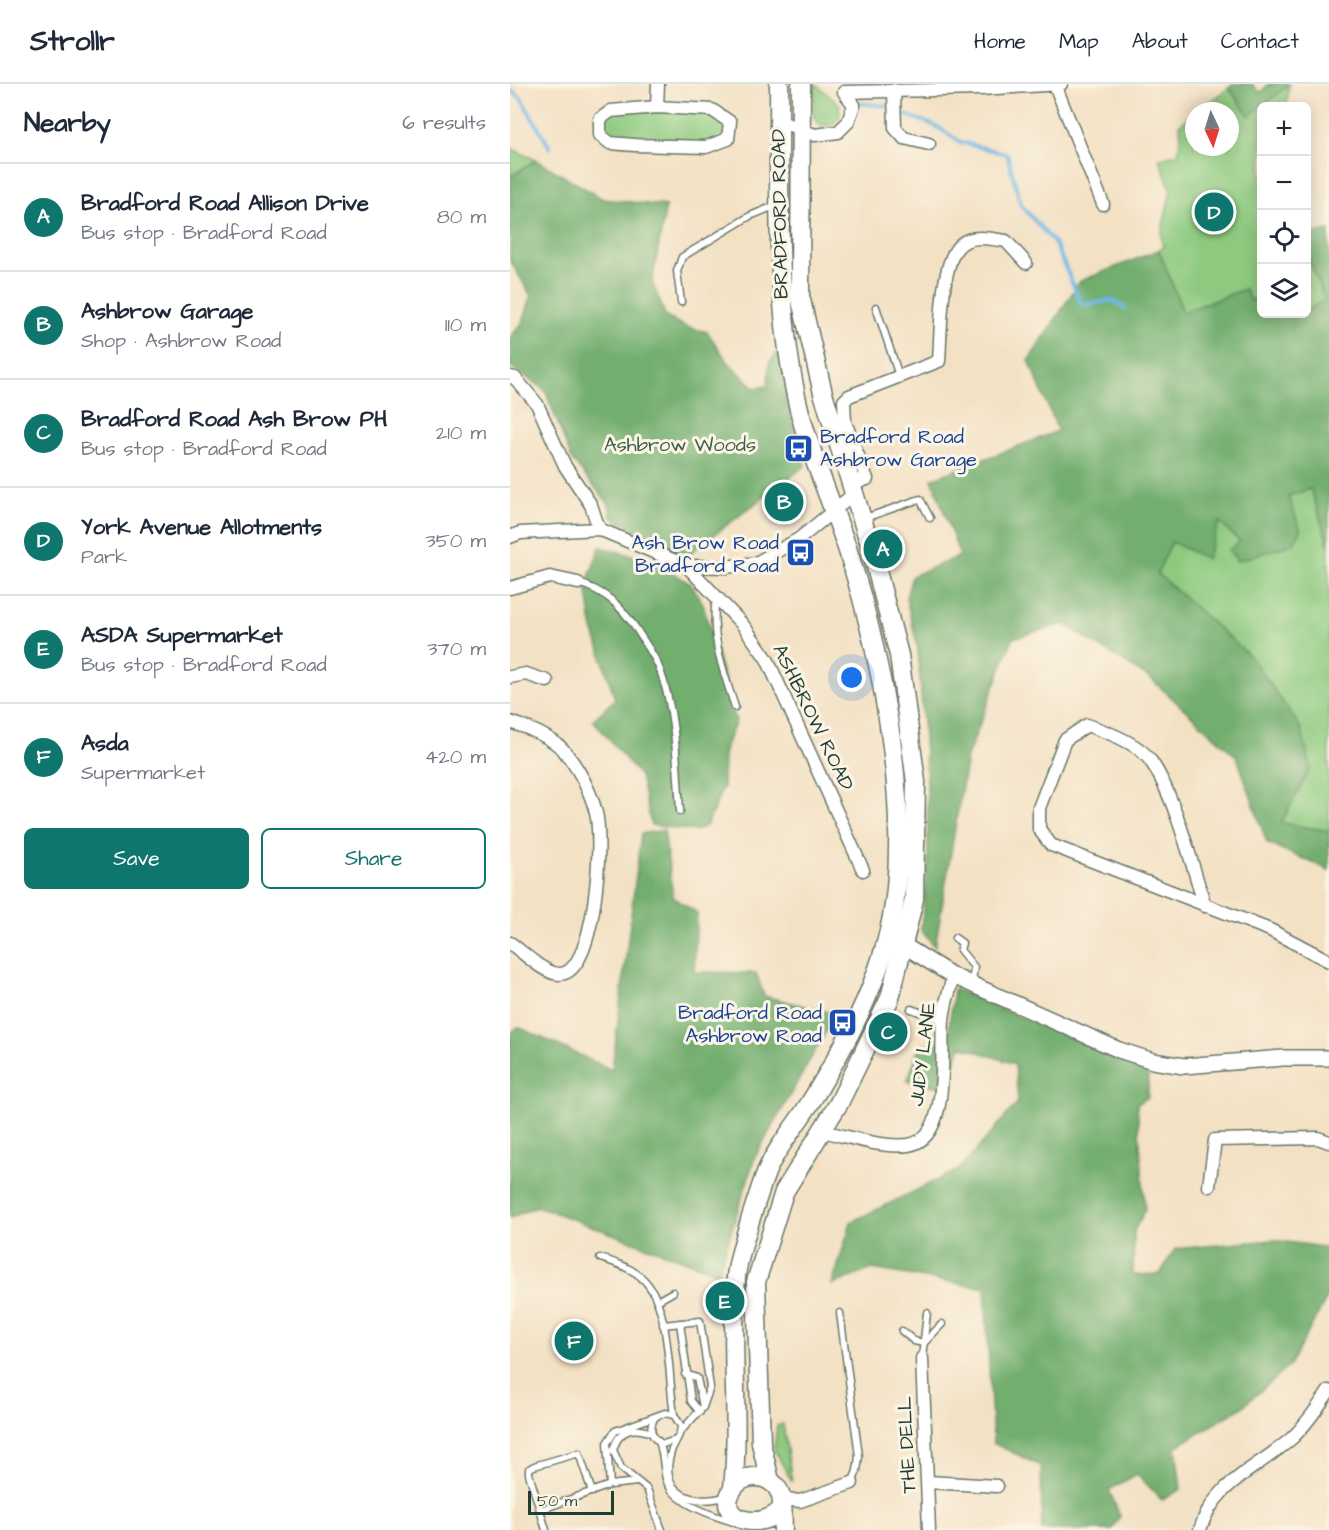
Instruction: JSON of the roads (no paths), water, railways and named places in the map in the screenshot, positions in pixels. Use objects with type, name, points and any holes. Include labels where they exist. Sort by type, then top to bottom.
[{"type":"main road","points":[[779,84],[781,292],[798,405],[834,509],[878,657],[897,786],[896,889],[887,935],[871,990],[825,1078],[765,1174],[736,1273],[734,1358],[737,1447],[730,1510],[743,1527],[764,1528],[772,1524],[782,1504]]},
{"type":"main road","name":"BRADFORD ROAD","points":[[783,1530],[780,1492],[770,1481],[761,1443],[756,1282],[783,1192],[839,1102],[890,998],[905,946],[914,899],[916,782],[899,655],[862,520],[823,393],[800,296],[801,84]]},
{"type":"main road","points":[[871,990],[890,998]]},
{"type":"main road","points":[[731,1491],[746,1478],[763,1477],[770,1481]]},
{"type":"street","points":[[657,107],[658,84]]},
{"type":"street","points":[[780,122],[814,135],[838,132],[848,122],[854,105],[834,84]]},
{"type":"street","points":[[844,92],[1058,85],[1103,204]]},
{"type":"street","points":[[894,90],[895,128],[904,138],[929,144]]},
{"type":"street","points":[[657,107],[712,110],[730,122],[728,139],[706,147],[635,146],[610,143],[600,135],[600,118],[611,111],[657,107]]},
{"type":"street","points":[[823,393],[844,401],[849,396],[939,361],[949,260],[961,243],[982,237],[1006,241],[1026,263]]},
{"type":"street","points":[[510,377],[515,378],[537,404],[565,466],[589,499],[599,529]]},
{"type":"street","name":"ASHBROW ROAD","points":[[510,537],[520,533],[599,529],[687,566],[726,567],[756,563],[799,539],[834,509],[852,489],[867,479],[845,422],[844,401]]},
{"type":"street","name":"ASHBROW ROAD","points":[[687,566],[743,625],[772,668],[863,870]]},
{"type":"street","points":[[510,588],[550,577],[578,583]]},
{"type":"street","points":[[510,677],[526,674],[547,681]]},
{"type":"street","points":[[510,722],[527,727],[564,750],[585,783],[597,814],[600,854],[594,903],[586,940],[570,972],[559,974],[548,970],[510,943]]},
{"type":"street","points":[[1205,906],[1171,803],[1150,758],[1113,734],[1087,725],[1065,740],[1039,808],[1039,829],[1051,845],[1205,906],[1269,930],[1329,961]]},
{"type":"street","points":[[887,935],[953,976],[1119,1050],[1153,1061],[1184,1066],[1283,1058],[1329,1058]]},
{"type":"street","name":"JUDY LANE","points":[[821,1131],[883,1144],[908,1145],[923,1136],[938,1110],[941,1094],[943,1020],[953,976]]},
{"type":"street","points":[[1209,1186],[1215,1140],[1318,1138],[1329,1142]]},
{"type":"street","name":"THE DELL","points":[[922,1358],[929,1530]]},
{"type":"street","points":[[1200,1530],[1205,1510],[1221,1491],[1292,1438],[1312,1417],[1329,1391]]},
{"type":"street","points":[[928,1482],[997,1486]]},
{"type":"street","points":[[782,1504],[800,1501],[852,1483]]},
{"type":"lane","points":[[681,302],[677,271],[682,257],[750,216],[780,204]]},
{"type":"lane","points":[[876,307],[899,376]]},
{"type":"lane","points":[[862,520],[920,499],[930,518]]},
{"type":"lane","points":[[578,583],[598,589],[612,598],[633,625],[660,669],[674,738],[681,811]]},
{"type":"lane","points":[[716,597],[713,619],[717,650],[735,707]]},
{"type":"lane","points":[[955,938],[962,943],[960,950],[974,967],[971,984]]},
{"type":"lane","points":[[911,1009],[943,1020]]},
{"type":"lane","points":[[600,1258],[625,1266],[643,1279],[655,1294],[663,1325],[674,1415],[680,1422],[681,1431]]},
{"type":"lane","points":[[657,1301],[673,1292]]},
{"type":"lane","points":[[840,1313],[859,1456],[857,1471],[852,1483]]},
{"type":"lane","points":[[922,1358],[927,1313]]},
{"type":"lane","points":[[663,1325],[700,1321],[710,1386],[702,1410],[681,1431],[671,1452],[669,1468],[673,1486],[681,1496],[695,1501],[706,1501],[731,1491]]},
{"type":"lane","points":[[680,1323],[685,1374],[691,1401],[702,1410]]},
{"type":"lane","points":[[924,1343],[942,1324]]},
{"type":"lane","points":[[902,1331],[914,1341],[924,1343]]},
{"type":"lane","points":[[685,1374],[697,1378],[702,1410]]},
{"type":"lane","points":[[610,1485],[607,1443],[615,1431],[665,1413],[674,1415]]},
{"type":"lane","points":[[651,1433],[651,1425],[656,1417]]},
{"type":"lane","points":[[662,1530],[647,1489],[621,1468],[615,1459],[615,1442],[621,1433],[631,1429],[651,1433],[659,1442],[666,1480],[672,1492],[682,1501],[743,1527]]},
{"type":"lane","points":[[659,1442],[668,1444],[676,1440]]},
{"type":"lane","points":[[546,1530],[529,1469],[579,1454],[592,1492]]},
{"type":"lane","points":[[540,1510],[610,1485],[637,1482]]},
{"type":"waterway","points":[[510,93],[513,91],[521,98],[550,148]]},
{"type":"waterway","points":[[859,103],[887,106]]},
{"type":"waterway","points":[[901,113],[936,126],[960,142],[1007,154],[1021,205],[1055,244],[1082,305],[1113,300],[1125,309]]},
{"type":"place","name":"York Avenue Allotments","points":[[1214,212]]},
{"type":"place","name":"Bradford Road Ashbrow Garage","points":[[799,448]]},
{"type":"place","name":"Ashbrow Garage","points":[[784,502]]},
{"type":"place","name":"Bradford Road Allison Drive","points":[[883,549]]},
{"type":"place","name":"Ash Brow Road Bradford Road","points":[[800,553]]},
{"type":"place","name":"Bradford Road Ashbrow Road","points":[[843,1023]]},
{"type":"place","name":"Bradford Road Ash Brow PH","points":[[888,1032]]},
{"type":"place","name":"ASDA Supermarket","points":[[725,1301]]},
{"type":"place","name":"Asda","points":[[574,1341]]},
{"type":"park label","name":"Ashbrow Woods","points":[[680,444]]}]
